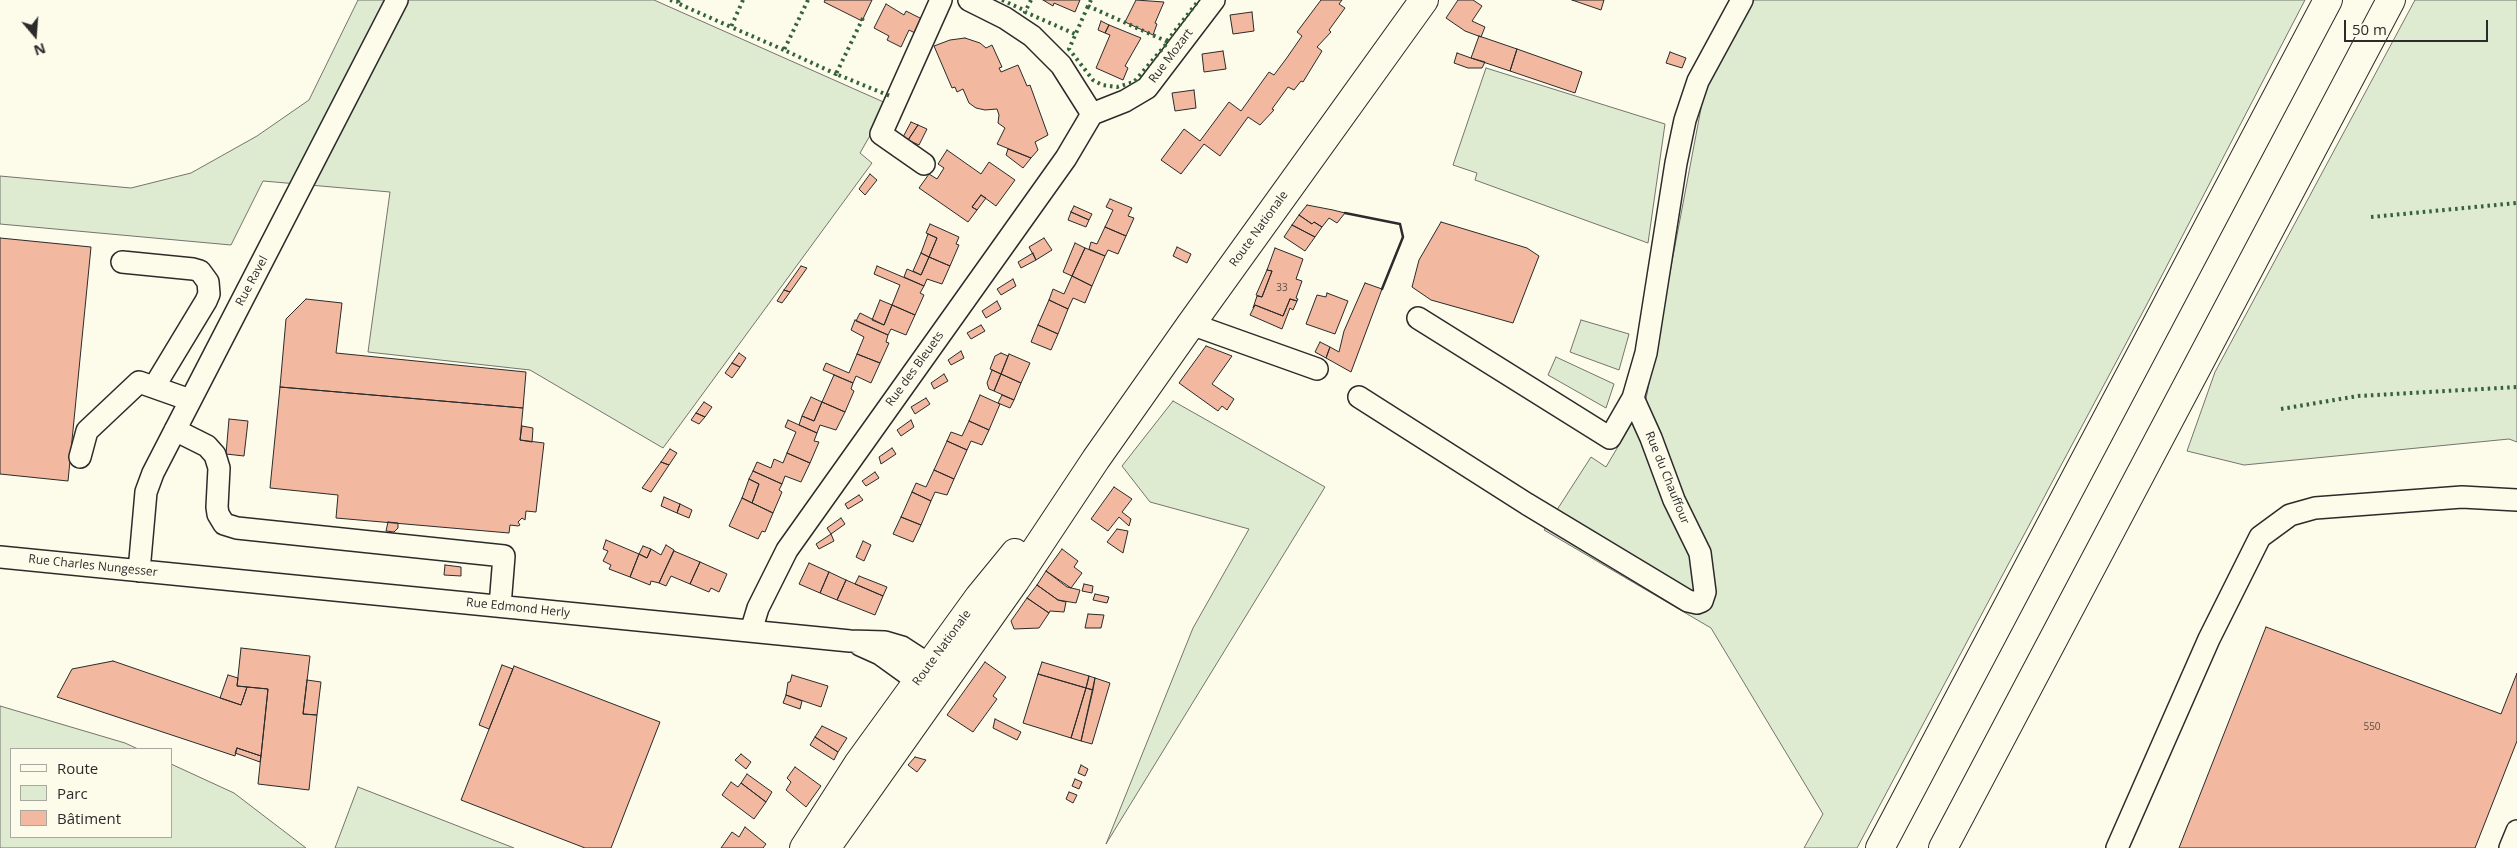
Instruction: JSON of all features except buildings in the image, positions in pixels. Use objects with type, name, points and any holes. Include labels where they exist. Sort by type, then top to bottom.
[{"type":"main road","name":"Route Nationale","points":[[804,848],[845,782],[1015,581],[1096,459],[1191,324],[1424,0]]},
{"type":"main road","points":[[1880,848],[2328,0]]},
{"type":"main road","points":[[1942,848],[2391,0]]},
{"type":"main road","name":"Route Nationale","points":[[826,848],[933,679]]},
{"type":"street","name":"Rue Ravel","points":[[139,571],[146,492],[152,473],[397,0]]},
{"type":"street","points":[[924,164],[881,134],[941,0]]},
{"type":"street","points":[[969,0],[1019,27],[1037,41],[1061,65],[1092,114]]},
{"type":"street","name":"Rue Mozart","points":[[1092,114],[1125,101],[1147,88],[1214,0]]},
{"type":"street","points":[[1418,318],[1610,438],[1633,398],[1646,353],[1678,148],[1685,120],[1698,81],[1742,0]]},
{"type":"street","name":"Rue des Bleuets","points":[[751,631],[758,608],[786,550],[1080,138],[1092,114]]},
{"type":"street","points":[[122,262],[193,269],[200,271],[208,282],[209,294],[206,301],[154,387]]},
{"type":"street","points":[[1191,324],[1317,369]]},
{"type":"street","points":[[80,456],[83,437],[93,423],[139,382],[190,400]]},
{"type":"street","name":"Rue du Chauffour","points":[[1358,398],[1527,504],[1688,601],[1697,603],[1702,600],[1705,592],[1700,554],[1674,500],[1652,438],[1633,398]]},
{"type":"street","points":[[175,430],[207,446],[215,454],[219,468],[217,507],[220,520],[224,524],[237,528],[504,556],[500,606]]},
{"type":"street","points":[[2117,848],[2209,639],[2248,556],[2260,537],[2290,515],[2314,508],[2462,497],[2517,500]]},
{"type":"street","name":"Rue Charles Nungesser","points":[[0,557],[186,575]]},
{"type":"street","name":"Rue Edmond Herly","points":[[186,575],[850,641],[933,679]]},
{"type":"street","points":[[2510,848],[2517,831]]},
{"type":"green space","points":[[358,0],[654,0],[888,104],[860,153],[872,163],[663,448],[530,370],[368,352],[390,192],[263,181],[231,245],[0,224],[0,176],[131,188],[191,173],[257,136],[309,100]]},
{"type":"green space","points":[[1754,0],[2305,0],[2146,306],[1857,848],[1804,848],[1823,814],[1711,628],[1544,530],[1591,457],[1606,467],[1646,399],[1706,82]]},
{"type":"green space","points":[[2415,0],[2517,0],[2517,442],[2509,439],[2244,465],[2187,451],[2215,372]]},
{"type":"green space","points":[[1486,68],[1665,124],[1648,243],[1475,180],[1477,173],[1453,165]]},
{"type":"green space","points":[[1581,320],[1629,334],[1619,370],[1570,352]]},
{"type":"green space","points":[[1556,357],[1614,384],[1606,408],[1548,375]]},
{"type":"green space","points":[[1173,401],[1325,487],[1106,844],[1193,628],[1249,529],[1150,502],[1122,466]]},
{"type":"green space","points":[[0,706],[125,743],[136,748],[10,748],[10,838],[172,838],[172,764],[234,793],[306,848],[0,848]]},
{"type":"green space","points":[[358,787],[514,848],[335,848]]},
{"type":"hedge","points":[[670,0],[678,2]]},
{"type":"hedge","points":[[679,0],[677,3],[731,27],[732,25]]},
{"type":"hedge","points":[[743,0],[731,27],[784,50]]},
{"type":"hedge","points":[[808,0],[784,50],[836,74],[837,72]]},
{"type":"hedge","points":[[1002,0],[1026,11]]},
{"type":"hedge","points":[[1031,0],[1025,12],[1075,34]]},
{"type":"hedge","points":[[1090,7],[1088,6],[1091,0]]},
{"type":"hedge","points":[[1167,41],[1199,0]]},
{"type":"hedge","points":[[1088,6],[1168,42],[1134,82],[1117,87],[1102,85],[1093,80],[1069,49],[1088,6]]},
{"type":"hedge","points":[[863,18],[836,74],[890,96]]},
{"type":"hedge","points":[[2371,217],[2517,203]]},
{"type":"hedge","points":[[2281,409],[2358,396],[2517,387]]},
{"type":"wall","points":[[1345,213],[1400,224],[1403,237],[1382,289]]}]
